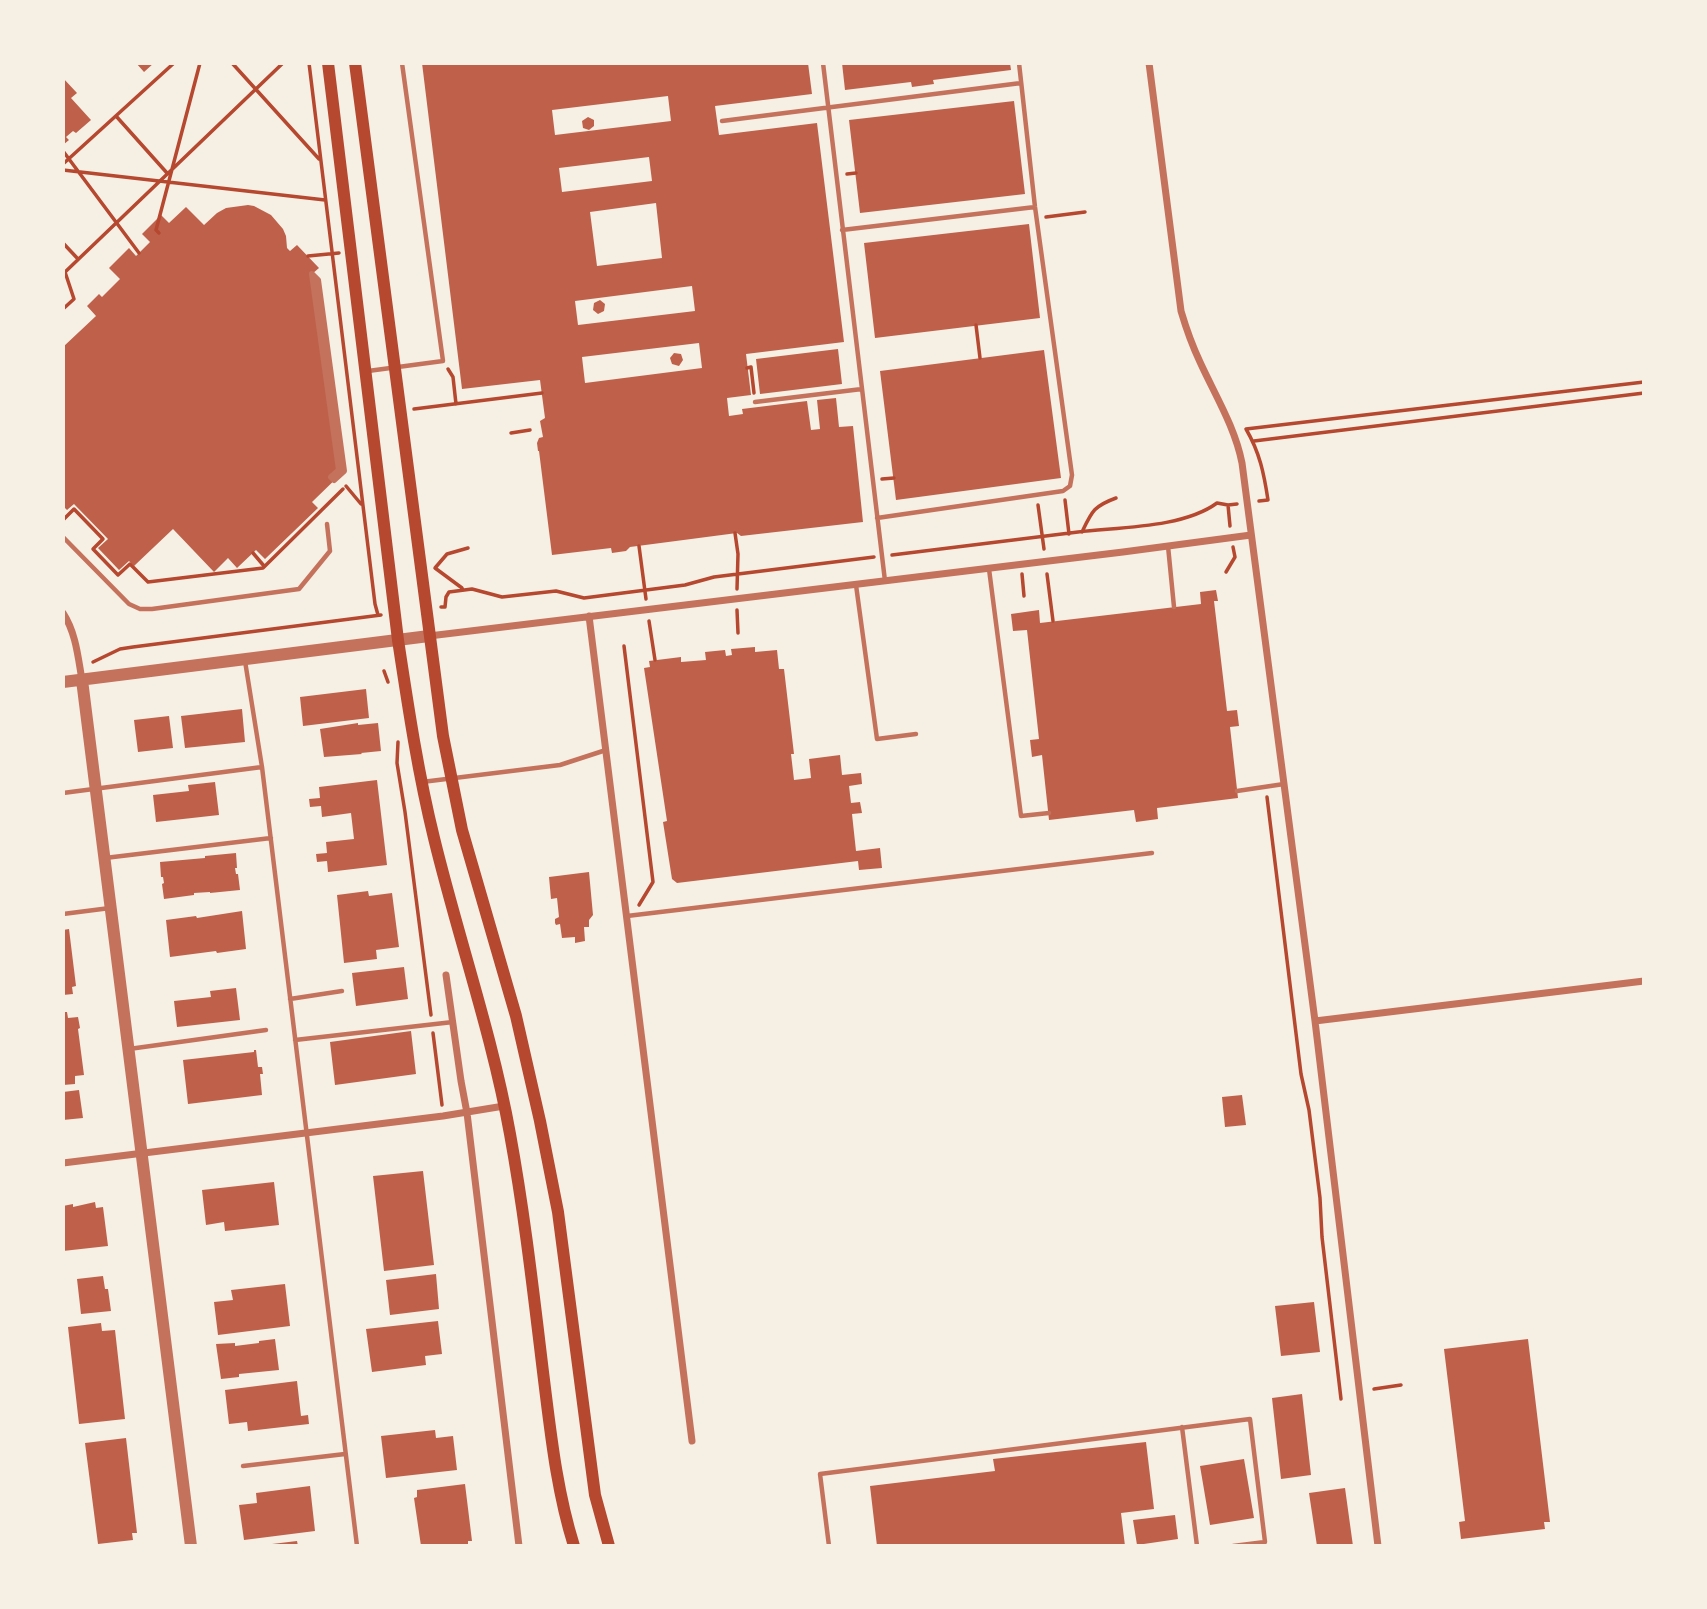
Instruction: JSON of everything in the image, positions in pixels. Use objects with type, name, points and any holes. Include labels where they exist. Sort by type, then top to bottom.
[{"type":"main road","points":[[328,63],[398,640],[421,782],[504,1106],[522,1203],[553,1450],[574,1546]]},
{"type":"main road","points":[[355,63],[429,636],[450,777],[462,830],[516,1016],[540,1121],[558,1212],[595,1495],[609,1546]]},
{"type":"street","points":[[1149,63],[1181,310],[1198,359],[1239,446],[1315,1021],[1378,1546]]},
{"type":"street","points":[[312,274],[318,280],[344,471],[334,480],[331,477],[339,470],[312,274]]},
{"type":"street","points":[[63,682],[1251,535]]},
{"type":"street","points":[[63,613],[74,637],[82,680],[191,1546]]},
{"type":"street","points":[[589,617],[630,915],[692,1441]]},
{"type":"street","points":[[446,975],[467,1113],[519,1546]]},
{"type":"street","points":[[1315,1021],[1644,981]]},
{"type":"street","points":[[63,1163],[467,1113],[504,1106]]},
{"type":"lane","points":[[365,371],[443,361],[402,63]]},
{"type":"lane","points":[[823,63],[885,580]]},
{"type":"lane","points":[[877,519],[1063,491],[1070,486],[1072,475],[1018,63]]},
{"type":"lane","points":[[722,121],[1021,83]]},
{"type":"lane","points":[[842,230],[1035,207]]},
{"type":"lane","points":[[755,402],[862,389]]},
{"type":"lane","points":[[63,537],[129,604],[140,609],[152,609],[299,589],[330,551],[327,524]]},
{"type":"lane","points":[[1168,546],[1174,607]]},
{"type":"lane","points":[[989,568],[1021,816],[1049,813]]},
{"type":"lane","points":[[856,584],[877,739],[916,734]]},
{"type":"lane","points":[[245,660],[271,838],[357,1546]]},
{"type":"lane","points":[[421,782],[560,765],[607,749]]},
{"type":"lane","points":[[63,793],[262,767]]},
{"type":"lane","points":[[1237,790],[1284,785]]},
{"type":"lane","points":[[104,858],[271,838]]},
{"type":"lane","points":[[630,915],[1152,853]]},
{"type":"lane","points":[[63,914],[111,908]]},
{"type":"lane","points":[[290,999],[342,992]]},
{"type":"lane","points":[[295,1040],[453,1022]]},
{"type":"lane","points":[[128,1049],[266,1030]]},
{"type":"lane","points":[[829,1546],[820,1474],[1250,1419],[1265,1542],[1233,1546]]},
{"type":"lane","points":[[1182,1427],[1197,1546]]},
{"type":"lane","points":[[243,1466],[345,1454]]},
{"type":"path","points":[[63,164],[174,63]]},
{"type":"path","points":[[159,233],[156,230],[200,63]]},
{"type":"path","points":[[232,63],[320,161]]},
{"type":"path","points":[[63,309],[74,299],[64,272],[282,63]]},
{"type":"path","points":[[79,664],[98,660],[120,649],[378,615],[362,505],[309,63]]},
{"type":"path","points":[[116,116],[167,173]]},
{"type":"path","points":[[63,152],[139,253]]},
{"type":"path","points":[[63,170],[325,200]]},
{"type":"path","points":[[1037,218],[1085,212]]},
{"type":"path","points":[[63,243],[78,259]]},
{"type":"path","points":[[308,257],[331,253]]},
{"type":"path","points":[[976,326],[980,358]]},
{"type":"path","points":[[443,361],[453,377],[456,404]]},
{"type":"path","points":[[747,368],[751,367],[755,402]]},
{"type":"path","points":[[1247,503],[1268,500],[1261,462],[1246,429],[1644,382]]},
{"type":"path","points":[[414,409],[542,393]]},
{"type":"path","points":[[1253,442],[1644,393]]},
{"type":"path","points":[[511,433],[530,430]]},
{"type":"path","points":[[63,520],[74,509],[103,539],[93,549],[115,568],[118,575],[130,564],[148,582],[264,566],[359,474]]},
{"type":"path","points":[[346,486],[362,505]]},
{"type":"path","points":[[1063,491],[1069,534]]},
{"type":"path","points":[[1082,532],[1100,504],[1116,498]]},
{"type":"path","points":[[902,554],[1170,521],[1198,514],[1217,503],[1228,505]]},
{"type":"path","points":[[735,534],[738,554],[738,633]]},
{"type":"path","points":[[464,589],[435,568],[447,554],[468,548]]},
{"type":"path","points":[[253,553],[264,566]]},
{"type":"path","points":[[445,607],[446,597],[450,592],[464,589],[477,589],[502,597],[556,591],[584,598],[685,585],[714,577],[871,558]]},
{"type":"path","points":[[624,646],[653,881],[630,915]]},
{"type":"path","points":[[384,671],[390,689]]},
{"type":"path","points":[[398,740],[397,763],[443,1116]]},
{"type":"path","points":[[1267,796],[1301,1074],[1308,1101],[1314,1148],[1341,1399]]},
{"type":"path","points":[[1374,1389],[1401,1385]]},
{"type":"building","points":[[136,63],[154,63],[144,72]]},
{"type":"building","points":[[422,63],[808,63],[812,94],[715,106],[719,135],[817,123],[844,342],[746,354],[751,395],[727,398],[729,416],[743,414],[742,409],[807,401],[811,430],[820,429],[817,400],[836,398],[839,427],[853,426],[863,522],[741,536],[737,533],[630,547],[626,551],[612,553],[611,548],[552,555],[537,443],[539,438],[543,437],[540,421],[545,418],[540,380],[462,389]],"holes":[[[668,96],[671,121],[555,135],[552,110]],[[649,157],[652,181],[562,192],[559,168]],[[656,203],[662,258],[597,266],[590,212]],[[692,286],[695,311],[578,325],[575,301]],[[699,343],[702,368],[585,383],[582,357]]]},
{"type":"building","points":[[842,63],[1010,63],[1011,70],[933,80],[934,84],[912,87],[911,82],[845,90]]},
{"type":"building","points":[[63,78],[77,93],[71,98],[91,120],[76,133],[73,131],[66,137],[69,140],[63,145]]},
{"type":"building","points":[[1014,101],[1025,194],[860,213],[849,120]]},
{"type":"building","points":[[588,117],[594,120],[594,126],[589,130],[583,128],[582,121]]},
{"type":"building","points":[[248,205],[271,215],[283,229],[287,248],[290,251],[297,245],[319,268],[312,274],[344,471],[312,502],[318,508],[265,559],[256,550],[237,568],[228,558],[214,572],[173,529],[134,566],[129,561],[119,570],[98,548],[108,539],[74,504],[67,510],[63,506],[63,347],[96,316],[87,306],[99,294],[102,297],[120,279],[109,268],[129,248],[136,256],[150,242],[142,234],[161,215],[169,223],[186,207],[204,225],[226,208]]},
{"type":"building","points":[[1029,224],[1040,318],[875,338],[864,243]]},
{"type":"building","points":[[600,300],[605,304],[604,311],[598,314],[593,310],[594,303]]},
{"type":"building","points":[[838,349],[842,384],[760,394],[756,359]]},
{"type":"building","points":[[1044,350],[1061,478],[896,500],[880,371]]},
{"type":"building","points":[[674,353],[681,354],[683,360],[679,366],[672,364],[670,358]]},
{"type":"building","points":[[1216,590],[1218,601],[1214,601],[1227,711],[1237,710],[1239,726],[1230,727],[1238,798],[1157,808],[1158,819],[1136,822],[1134,810],[1049,820],[1042,755],[1032,757],[1030,740],[1039,739],[1027,630],[1013,631],[1011,614],[1039,610],[1040,623],[1201,604],[1200,592]]},
{"type":"building","points":[[755,647],[755,652],[777,650],[779,669],[784,669],[794,754],[791,754],[794,780],[811,778],[809,759],[840,755],[842,775],[861,773],[862,784],[849,786],[851,803],[860,802],[862,813],[852,814],[856,851],[880,848],[882,868],[859,870],[858,861],[677,883],[672,879],[663,822],[667,821],[644,668],[650,667],[649,661],[681,657],[681,662],[706,660],[705,652],[725,650],[726,656],[732,655],[731,649]]},
{"type":"building","points":[[366,689],[369,718],[303,726],[300,697]]},
{"type":"building","points":[[242,709],[245,742],[185,748],[181,716]]},
{"type":"building","points":[[169,716],[173,748],[138,752],[134,720]]},
{"type":"building","points":[[378,723],[381,751],[324,757],[320,729]]},
{"type":"building","points":[[377,780],[387,865],[328,872],[327,861],[317,862],[316,854],[327,853],[326,842],[354,839],[351,813],[322,817],[321,806],[310,807],[309,799],[320,798],[319,787]]},
{"type":"building","points":[[215,782],[219,815],[156,822],[153,795],[189,791],[188,785]]},
{"type":"building","points":[[236,853],[235,868],[240,890],[194,893],[164,899],[160,862]]},
{"type":"building","points":[[589,872],[593,915],[589,920],[589,927],[584,927],[585,941],[575,943],[575,937],[562,938],[560,924],[555,923],[555,919],[559,917],[557,898],[551,899],[549,877]]},
{"type":"building","points":[[368,891],[369,896],[392,893],[399,947],[376,950],[377,959],[344,963],[337,895]]},
{"type":"building","points":[[242,911],[246,949],[170,957],[166,920]]},
{"type":"building","points":[[69,929],[76,986],[72,987],[73,994],[63,995],[63,930]]},
{"type":"building","points":[[404,967],[408,999],[356,1006],[352,973]]},
{"type":"building","points":[[236,988],[240,1020],[177,1027],[174,1001],[211,997],[210,991]]},
{"type":"building","points":[[63,1012],[67,1012],[68,1018],[78,1017],[84,1075],[75,1076],[75,1084],[63,1085]]},
{"type":"building","points":[[411,1031],[416,1074],[335,1085],[330,1042]]},
{"type":"building","points":[[254,1050],[258,1067],[262,1067],[262,1095],[188,1104],[183,1060]]},
{"type":"building","points":[[79,1090],[83,1118],[63,1120],[63,1092]]},
{"type":"building","points":[[1242,1095],[1246,1125],[1225,1127],[1222,1097]]},
{"type":"building","points":[[423,1171],[434,1265],[384,1271],[373,1176]]},
{"type":"building","points":[[274,1182],[279,1225],[225,1231],[224,1222],[206,1225],[202,1190]]},
{"type":"building","points":[[95,1202],[96,1208],[103,1207],[108,1246],[63,1251],[63,1206],[73,1204],[73,1207]]},
{"type":"building","points":[[436,1274],[439,1309],[390,1315],[386,1280]]},
{"type":"building","points":[[103,1276],[111,1311],[81,1314],[77,1279]]},
{"type":"building","points":[[285,1284],[290,1326],[218,1335],[214,1302],[233,1300],[231,1290]]},
{"type":"building","points":[[1314,1302],[1320,1352],[1281,1356],[1275,1306]]},
{"type":"building","points":[[438,1321],[442,1354],[425,1356],[426,1365],[372,1372],[366,1329]]},
{"type":"building","points":[[101,1323],[102,1331],[115,1330],[125,1419],[79,1424],[68,1327]]},
{"type":"building","points":[[275,1339],[279,1370],[239,1374],[239,1377],[221,1379],[216,1344],[235,1343],[235,1346]]},
{"type":"building","points":[[1528,1339],[1550,1522],[1544,1522],[1545,1529],[1461,1539],[1459,1522],[1465,1521],[1444,1349]]},
{"type":"building","points":[[297,1381],[301,1416],[308,1415],[309,1424],[248,1431],[247,1422],[229,1424],[225,1390]]},
{"type":"building","points":[[1302,1394],[1311,1475],[1281,1479],[1272,1398]]},
{"type":"building","points":[[435,1430],[436,1438],[453,1436],[457,1470],[386,1478],[381,1436]]},
{"type":"building","points":[[126,1438],[137,1533],[132,1533],[133,1540],[98,1544],[85,1443]]},
{"type":"building","points":[[1146,1442],[1154,1509],[1121,1513],[1125,1546],[877,1546],[870,1486],[995,1471],[993,1459]]},
{"type":"building","points":[[1244,1459],[1254,1518],[1210,1525],[1200,1466]]},
{"type":"building","points":[[465,1484],[472,1541],[468,1541],[468,1546],[421,1546],[414,1498],[417,1497],[417,1490]]},
{"type":"building","points":[[310,1486],[315,1531],[244,1540],[239,1505],[257,1503],[256,1493]]},
{"type":"building","points":[[1345,1488],[1353,1546],[1317,1546],[1309,1493]]},
{"type":"building","points":[[1175,1515],[1178,1539],[1137,1545],[1133,1520]]},
{"type":"building","points":[[297,1541],[298,1546],[272,1546],[272,1544]]}]
